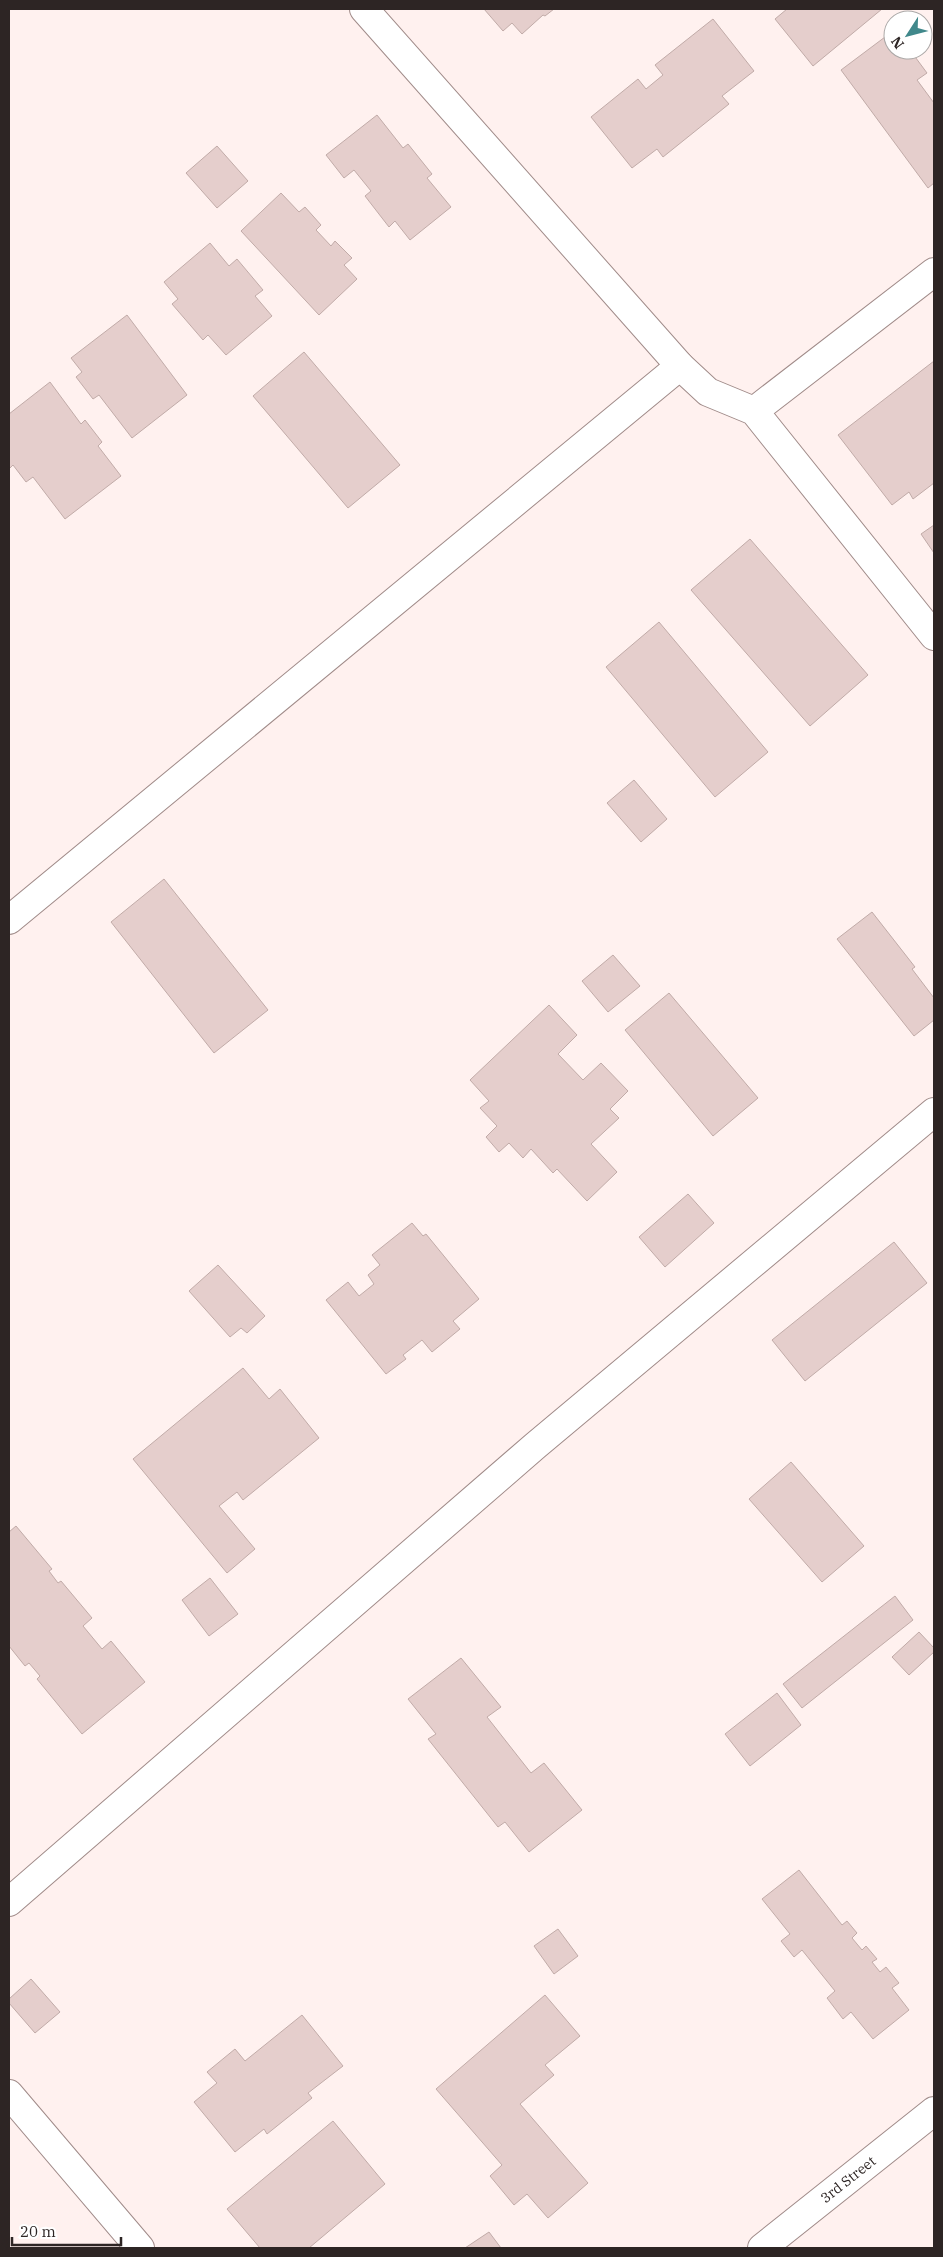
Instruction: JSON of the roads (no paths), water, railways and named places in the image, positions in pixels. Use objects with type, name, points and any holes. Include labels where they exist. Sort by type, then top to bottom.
[{"type":"street","points":[[364,9],[680,366],[708,392],[754,411],[934,636]]},
{"type":"street","points":[[754,411],[934,272]]},
{"type":"street","points":[[9,920],[680,366]]},
{"type":"street","points":[[9,1902],[535,1446],[934,1112]]},
{"type":"street","points":[[9,2094],[140,2248]]},
{"type":"street","name":"3rd Street","points":[[762,2248],[934,2111]]}]
